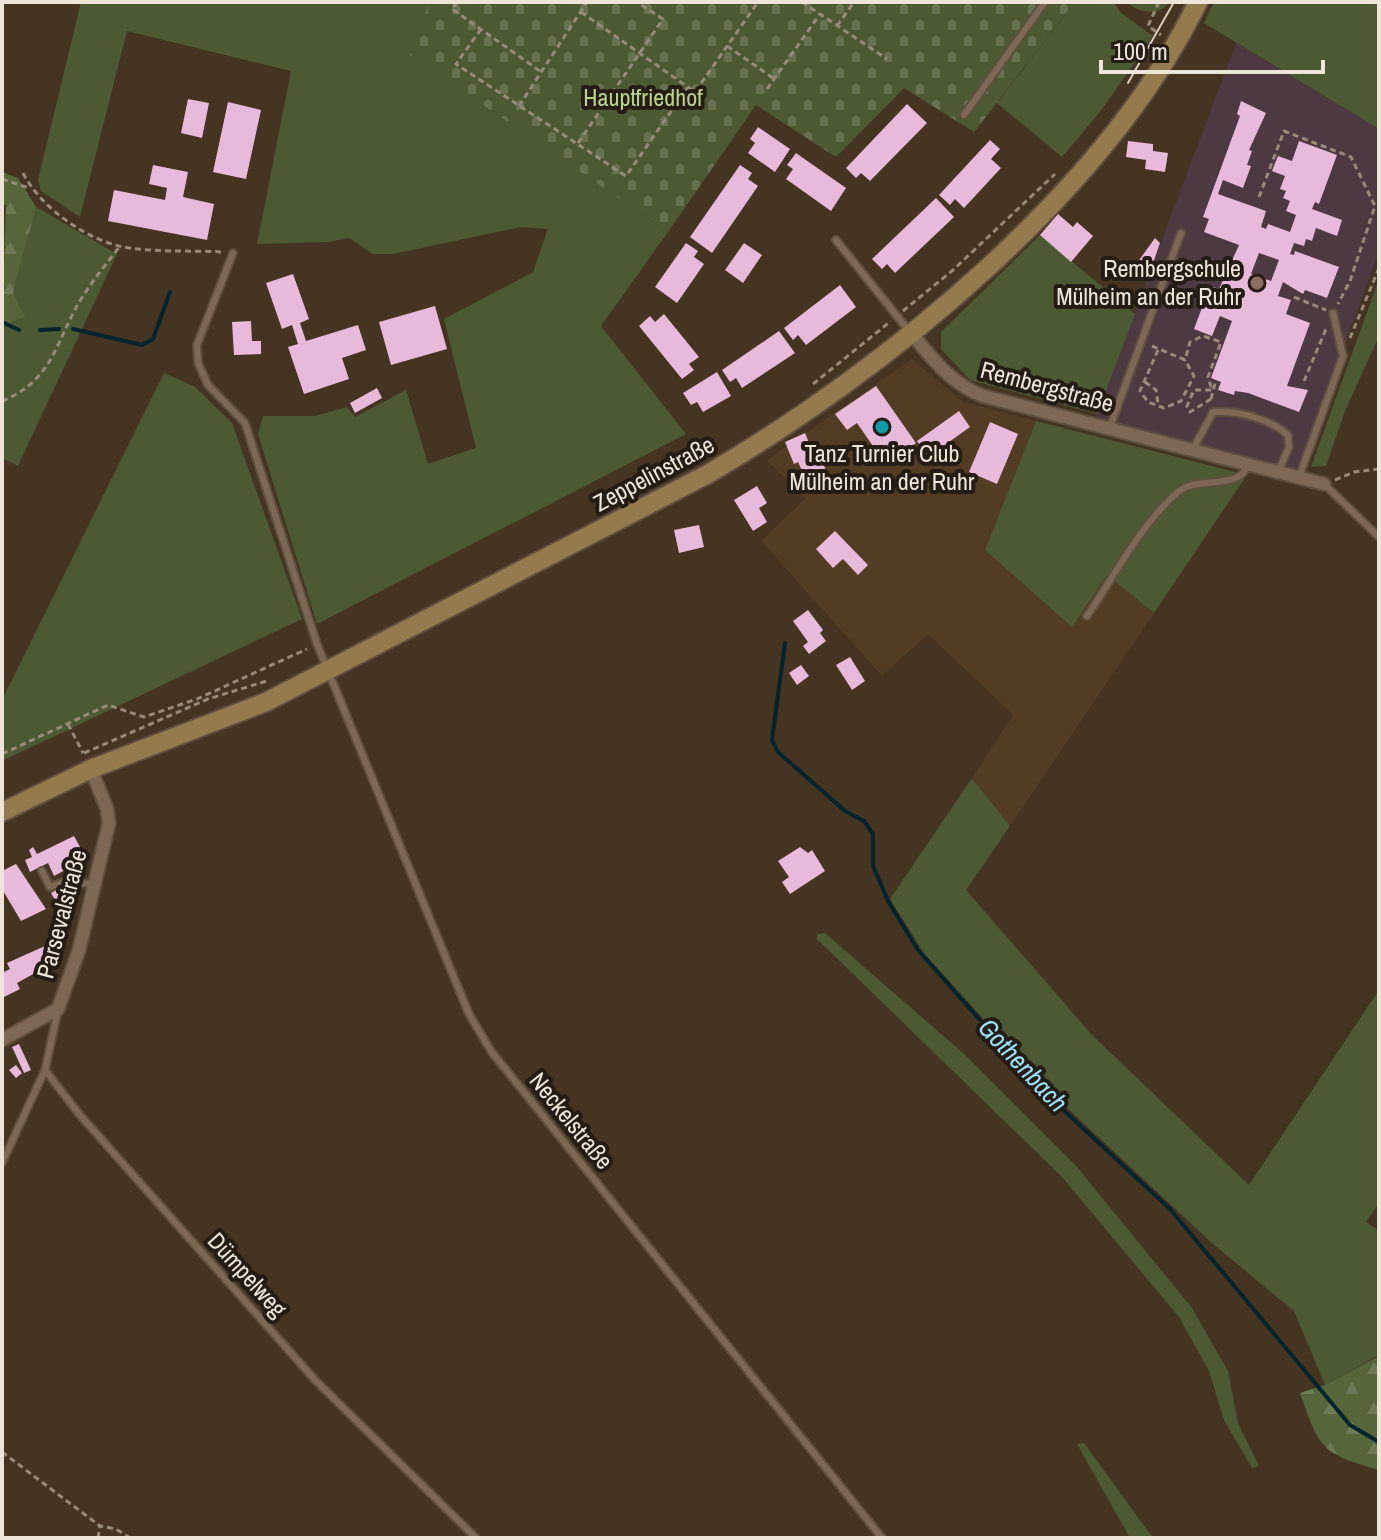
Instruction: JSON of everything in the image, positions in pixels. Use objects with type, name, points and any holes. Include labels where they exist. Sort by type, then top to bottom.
[{"type":"main road","name":"Zeppelinstraße","points":[[2,812],[87,761],[266,702],[708,474],[776,434],[911,333],[989,264],[1111,138],[1151,81],[1198,2]]},
{"type":"street","name":"Rembergstraße","points":[[911,333],[946,375],[966,390],[1324,484]]},
{"type":"street","name":"Parsevalstraße","points":[[2,1040],[58,1009],[79,950],[109,823],[107,809],[87,761]]},
{"type":"lane","points":[[964,115],[1045,2]]},
{"type":"lane","points":[[1110,427],[1181,233]]},
{"type":"lane","points":[[836,240],[911,333]]},
{"type":"lane","name":"Neckelstraße","points":[[233,253],[197,345],[198,363],[208,385],[245,423],[317,644],[469,1014],[491,1051],[882,1538]]},
{"type":"lane","points":[[1299,477],[1343,356],[1333,313]]},
{"type":"lane","points":[[1193,449],[1213,412],[1226,411],[1276,424],[1288,435],[1289,447],[1279,470]]},
{"type":"lane","points":[[1087,616],[1170,498],[1194,482],[1236,480],[1243,476],[1248,462]]},
{"type":"lane","name":"Rembergstraße","points":[[1324,484],[1379,537]]},
{"type":"lane","points":[[42,871],[50,887],[64,882],[94,884]]},
{"type":"lane","points":[[2,1163],[45,1070],[58,1009]]},
{"type":"lane","name":"Dümpelweg","points":[[45,1070],[79,1114],[315,1380],[476,1538]]},
{"type":"path","points":[[457,2],[452,9],[541,72]]},
{"type":"path","points":[[519,106],[587,2]]},
{"type":"path","points":[[578,143],[663,19],[637,2]]},
{"type":"path","points":[[581,12],[695,92],[758,2]]},
{"type":"path","points":[[802,2],[887,59]]},
{"type":"path","points":[[837,26],[854,2]]},
{"type":"path","points":[[1159,2],[1148,26],[1164,37],[1159,45]]},
{"type":"path","points":[[767,89],[820,14]]},
{"type":"path","points":[[481,29],[456,64],[626,176],[688,87]]},
{"type":"path","points":[[727,46],[774,79]]},
{"type":"path","points":[[1259,197],[1284,131],[1351,157],[1375,206],[1350,281],[1304,381]]},
{"type":"path","points":[[803,393],[953,270],[1058,171]]},
{"type":"path","points":[[23,173],[31,189],[43,201],[92,235],[120,246],[233,253]]},
{"type":"path","points":[[2,179],[31,189]]},
{"type":"path","points":[[2,401],[21,393],[54,360],[81,298],[120,246]]},
{"type":"path","points":[[1343,356],[1379,268]]},
{"type":"path","points":[[1294,297],[1333,313]]},
{"type":"path","points":[[1144,333],[1152,337],[1152,346],[1158,350],[1185,360],[1194,376],[1181,401],[1170,408],[1141,397],[1158,350]]},
{"type":"path","points":[[1185,360],[1190,342],[1203,336],[1221,342],[1208,377],[1212,390]]},
{"type":"path","points":[[1212,390],[1194,390],[1187,406],[1190,412],[1211,398],[1216,380]]},
{"type":"path","points":[[1145,382],[1156,390],[1159,405]]},
{"type":"path","points":[[1324,484],[1354,472],[1379,469]]},
{"type":"path","points":[[2,754],[108,705],[144,717],[210,694],[317,644]]},
{"type":"path","points":[[70,760],[87,761],[208,699],[275,679]]},
{"type":"path","points":[[67,723],[87,761]]},
{"type":"path","points":[[2,1452],[100,1526],[116,1529],[130,1538]]},
{"type":"path","points":[[98,1538],[100,1526]]},
{"type":"shaded area","name":"Rembergschule Mülheim an der Ruhr","points":[[1236,43],[1379,129],[1379,252],[1298,470],[1095,418]]},
{"type":"shaded area","points":[[912,359],[963,402],[1036,421],[985,550],[1072,626],[1107,574],[1154,613],[1010,826],[972,778],[1013,715],[928,634],[882,676],[761,541],[805,499],[767,460]]},
{"type":"green space","points":[[81,2],[429,2],[411,55],[668,232],[601,326],[686,434],[317,624],[258,434],[263,416],[315,416],[347,407],[355,417],[406,390],[428,464],[476,448],[444,319],[533,272],[548,229],[521,227],[393,254],[373,254],[349,238],[328,242],[257,244],[291,71],[127,31],[80,217],[41,191],[38,180]]},
{"type":"green space","name":"Hauptfriedhof","points":[[429,2],[1075,2],[974,132],[904,88],[836,157],[756,105],[668,232],[410,55]]},
{"type":"green space","points":[[1075,2],[1114,2],[1120,12],[1153,36],[1103,108],[1062,157],[997,103]]},
{"type":"green space","points":[[1127,2],[1170,2],[1160,10],[1149,12]]},
{"type":"green space","points":[[1214,2],[1379,2],[1379,129],[1204,23]]},
{"type":"green space","points":[[2,172],[18,178],[36,207],[13,293],[25,317],[2,326],[6,205],[2,203]]},
{"type":"green space","points":[[36,207],[117,254],[18,466],[2,458],[2,326],[24,317],[13,293]]},
{"type":"green space","points":[[1040,235],[1135,314],[1097,414],[970,380],[941,349],[941,332]]},
{"type":"green space","points":[[1379,279],[1379,336],[1345,411],[1326,466],[1311,467]]},
{"type":"green space","points":[[164,373],[195,387],[232,423],[302,619],[2,761],[2,700]]},
{"type":"green space","points":[[1036,421],[1247,475],[1154,613],[1107,575],[1072,627],[985,550]]},
{"type":"green space","points":[[972,778],[1010,826],[966,890],[1092,1035],[1249,1185],[1379,990],[1379,1203],[1366,1222],[1379,1231],[1379,1355],[1325,1385],[1294,1311],[1213,1244],[1046,1088],[924,953],[890,899]]},
{"type":"green space","points":[[825,933],[963,1053],[1077,1167],[1192,1308],[1228,1371],[1238,1423],[1259,1466],[1252,1468],[1224,1420],[1209,1371],[1179,1317],[1062,1177],[817,939],[817,934]]},
{"type":"green space","points":[[1379,1356],[1379,1470],[1345,1459],[1325,1446],[1318,1438],[1300,1393],[1325,1385]]},
{"type":"green space","points":[[1084,1443],[1154,1538],[1130,1538],[1077,1444]]},
{"type":"building","points":[[188,99],[209,103],[202,138],[181,133]]},
{"type":"building","points":[[1241,101],[1266,113],[1249,150],[1252,151],[1247,165],[1251,166],[1243,188],[1223,180],[1218,194],[1266,211],[1261,227],[1266,229],[1268,224],[1290,232],[1296,215],[1286,211],[1290,201],[1283,198],[1286,191],[1280,189],[1285,176],[1272,171],[1278,156],[1292,161],[1299,141],[1337,155],[1319,204],[1315,202],[1312,209],[1342,220],[1337,236],[1316,228],[1312,241],[1306,239],[1304,246],[1294,243],[1290,254],[1294,255],[1295,251],[1339,267],[1327,298],[1305,290],[1303,294],[1283,282],[1278,296],[1291,300],[1286,314],[1310,323],[1287,386],[1308,390],[1299,412],[1248,393],[1235,391],[1234,395],[1218,390],[1221,382],[1211,378],[1232,321],[1220,316],[1212,336],[1194,329],[1210,286],[1219,289],[1239,245],[1204,232],[1209,219],[1203,217],[1240,116],[1237,114]],"holes":[[[1259,253],[1279,260],[1271,281],[1251,274]]]},
{"type":"building","points":[[228,102],[261,110],[246,179],[213,172]]},
{"type":"building","points":[[907,104],[927,123],[870,181],[861,173],[856,178],[846,168]]},
{"type":"building","points":[[758,127],[790,149],[775,172],[748,153],[755,143],[750,139]]},
{"type":"building","points":[[990,140],[1000,149],[991,159],[1001,168],[964,208],[955,199],[950,205],[939,195]]},
{"type":"building","points":[[1128,141],[1153,144],[1153,151],[1168,153],[1165,172],[1145,169],[1146,160],[1126,157]]},
{"type":"building","points":[[796,153],[846,188],[831,211],[786,179],[793,169],[787,165]]},
{"type":"building","points":[[153,165],[188,172],[183,197],[214,204],[207,240],[108,221],[114,190],[165,200],[167,188],[149,184]]},
{"type":"building","points":[[740,165],[752,173],[748,179],[758,186],[712,253],[690,237]]},
{"type":"building","points":[[936,198],[954,217],[895,273],[887,264],[882,269],[872,259]]},
{"type":"building","points":[[1058,214],[1073,227],[1077,222],[1093,236],[1071,262],[1040,235]]},
{"type":"building","points":[[1155,238],[1160,243],[1150,272],[1137,263]]},
{"type":"building","points":[[686,243],[698,251],[694,257],[704,264],[677,303],[655,287]]},
{"type":"building","points":[[744,243],[762,255],[743,283],[725,270]]},
{"type":"building","points":[[293,274],[309,319],[300,323],[306,341],[358,325],[366,350],[342,358],[349,379],[304,394],[288,347],[298,344],[292,325],[282,329],[266,283]]},
{"type":"building","points":[[840,285],[856,307],[806,345],[798,335],[793,340],[784,328]]},
{"type":"building","points":[[435,306],[447,349],[391,365],[379,322]]},
{"type":"building","points":[[664,314],[699,357],[689,364],[694,370],[682,379],[639,326],[650,316],[655,322]]},
{"type":"building","points":[[251,321],[252,341],[261,341],[261,354],[234,355],[232,322]]},
{"type":"building","points":[[779,331],[795,353],[742,388],[736,378],[730,382],[722,370]]},
{"type":"building","points":[[717,372],[731,396],[703,412],[697,402],[691,405],[683,393]]},
{"type":"building","name":"Tanz Turnier Club Mülheim an der Ruhr","points":[[876,386],[916,443],[886,465],[857,423],[847,430],[835,414]]},
{"type":"building","points":[[377,388],[382,398],[355,413],[350,403]]},
{"type":"building","points":[[959,411],[970,427],[928,457],[917,441]]},
{"type":"building","points":[[990,422],[1018,434],[997,484],[969,472]]},
{"type":"building","points":[[805,433],[812,450],[817,448],[831,483],[815,490],[808,473],[804,475],[798,462],[794,464],[785,442]]},
{"type":"building","points":[[757,486],[767,503],[759,508],[767,522],[753,531],[734,500]]},
{"type":"building","points":[[699,525],[704,547],[679,553],[674,530]]},
{"type":"building","points":[[835,531],[868,565],[858,575],[843,559],[833,568],[816,549]]},
{"type":"building","points":[[808,610],[823,630],[820,633],[826,641],[809,654],[803,646],[808,642],[793,621]]},
{"type":"building","points":[[850,657],[865,681],[852,690],[836,665]]},
{"type":"building","points":[[801,665],[809,676],[797,685],[789,673]]},
{"type":"building","points":[[74,836],[80,847],[74,850],[80,862],[54,876],[48,863],[30,872],[25,860],[32,857],[29,850],[33,847],[37,854]]},
{"type":"building","points":[[800,847],[808,853],[812,850],[825,871],[790,894],[782,882],[789,877],[778,861]]},
{"type":"building","points":[[16,864],[46,909],[21,921],[2,889],[2,871]]},
{"type":"building","points":[[62,887],[71,903],[60,909],[51,893]]},
{"type":"building","points":[[45,946],[53,963],[17,983],[20,989],[2,998],[2,973],[10,969],[7,963]]},
{"type":"building","points":[[19,1044],[31,1070],[24,1073],[12,1047]]},
{"type":"building","points":[[16,1065],[22,1073],[16,1078],[9,1070]]},
{"type":"waterway","points":[[73,329],[142,345],[153,339],[170,292]]},
{"type":"waterway","points":[[2,322],[19,330]]},
{"type":"waterway","points":[[40,330],[59,329]]},
{"type":"waterway","name":"Gothenbach","points":[[785,643],[772,740],[778,752],[845,811],[864,821],[873,834],[873,866],[888,901],[918,950],[1042,1090],[1170,1209],[1350,1425],[1379,1442]]},
{"type":"tram line","points":[[1128,83],[1174,2]]},
{"type":"place","name":"Rembergschule Mülheim an der Ruhr","points":[[1257,283]]},
{"type":"place","name":"Tanz Turnier Club Mülheim an der Ruhr","points":[[882,427]]}]
